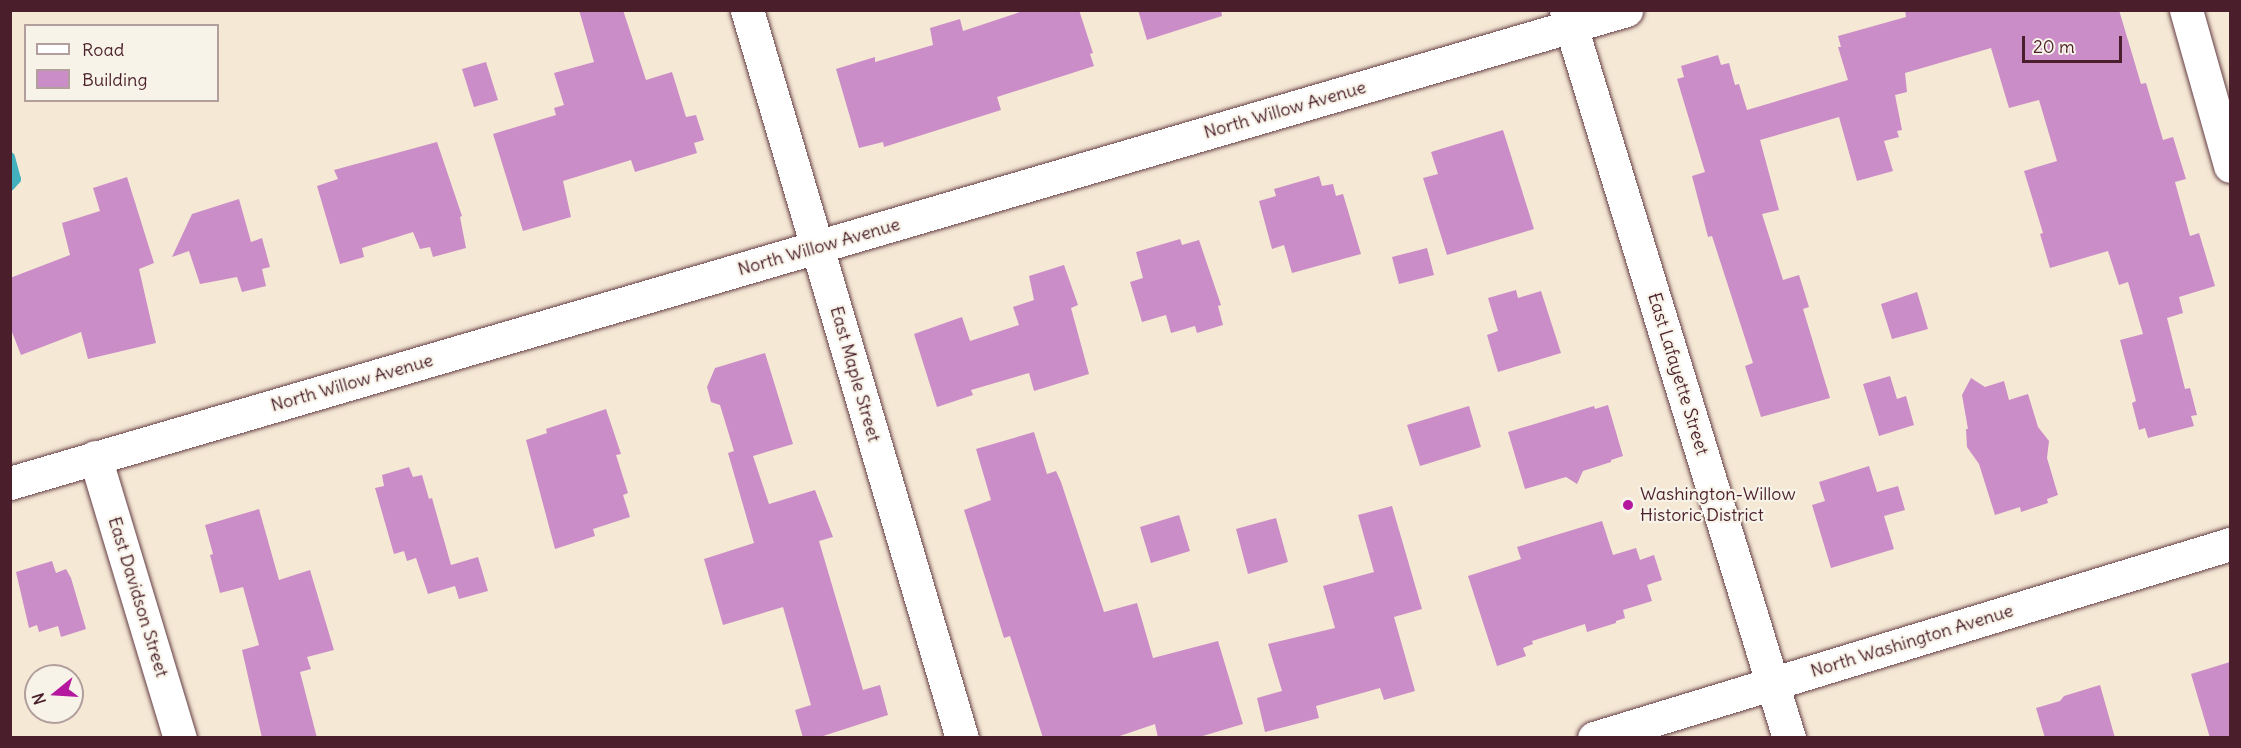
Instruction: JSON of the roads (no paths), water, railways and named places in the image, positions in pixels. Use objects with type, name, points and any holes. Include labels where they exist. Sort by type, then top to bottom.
[{"type":"street","name":"East Maple Street","points":[[747,10],[962,738]]},
{"type":"street","name":"North Willow Avenue","points":[[10,483],[818,247],[1568,18],[1626,10]]},
{"type":"street","points":[[2186,10],[2230,166]]},
{"type":"street","name":"East Lafayette Street","points":[[1568,18],[1789,738]]},
{"type":"street","name":"East Davidson Street","points":[[95,458],[180,738]]},
{"type":"street","name":"North Washington Avenue","points":[[1594,738],[2230,544]]},
{"type":"waterway","points":[[10,157],[16,179],[10,186]]},
{"type":"place","name":"Washington-Willow Historic District","points":[[1628,505]]}]
